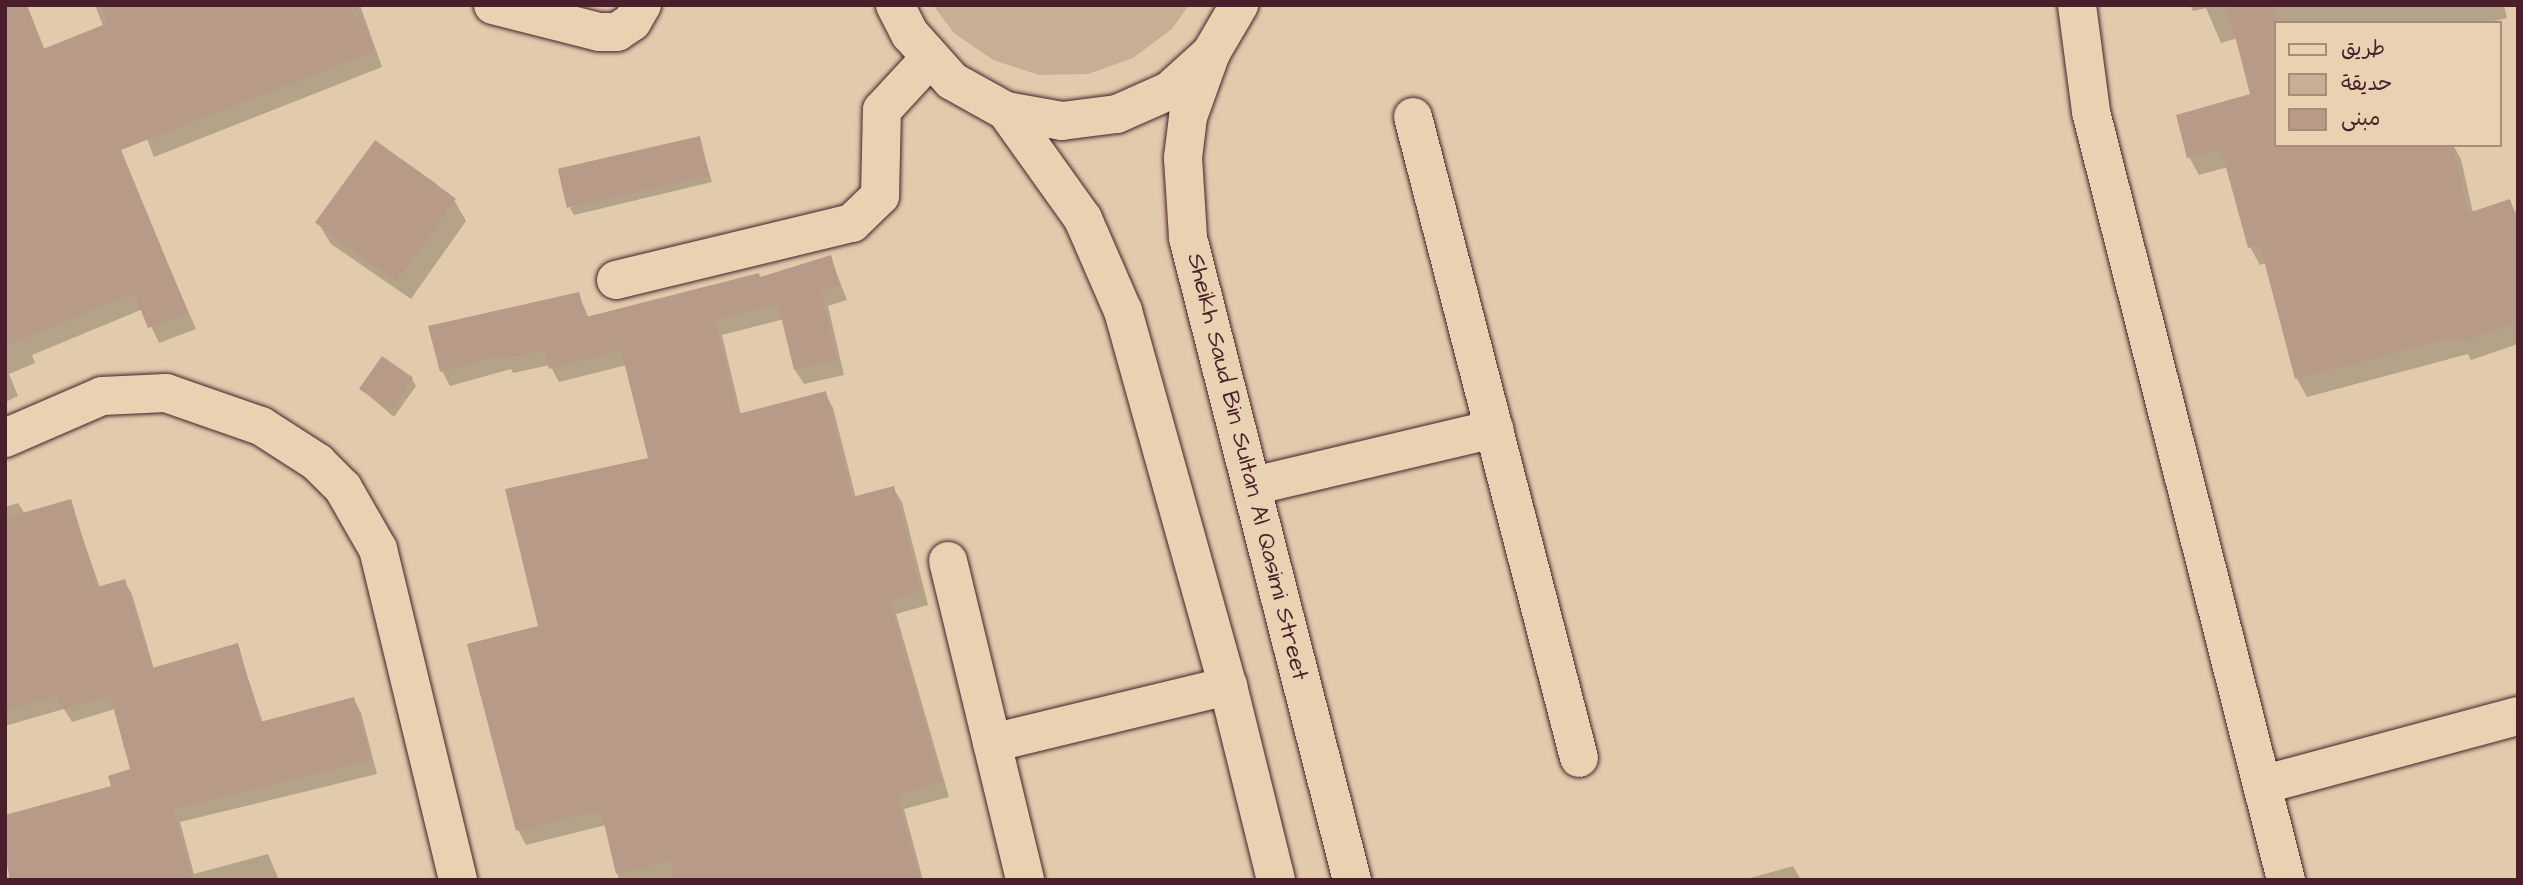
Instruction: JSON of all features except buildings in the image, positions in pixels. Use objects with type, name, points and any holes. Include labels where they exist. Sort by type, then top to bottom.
[{"type":"street","points":[[493,5],[599,33],[617,32],[632,22],[642,5]]},
{"type":"street","points":[[895,6],[929,59],[960,86],[1006,111],[1062,121],[1117,114],[1169,90],[1211,53],[1239,5]]},
{"type":"street","points":[[2077,5],[2091,112],[2287,880]]},
{"type":"street","name":"Sheikh Saud Bin Sultan Al Qasimi Street","points":[[1211,53],[1188,117],[1184,200],[1199,282],[1352,880]]},
{"type":"street","points":[[616,280],[852,223],[880,196],[883,110],[929,59]]},
{"type":"street","points":[[1006,111],[1083,219],[1111,280],[1228,686],[1276,880]]},
{"type":"street","points":[[1413,117],[1579,758]]},
{"type":"street","points":[[5,438],[64,409],[129,393],[166,393],[199,401],[255,435],[317,462],[343,488],[363,518],[378,549],[396,638],[457,880]]},
{"type":"street","points":[[5,443],[133,416],[197,422],[255,435]]},
{"type":"street","points":[[1253,486],[1494,429]]},
{"type":"street","points":[[948,561],[1025,880]]},
{"type":"street","points":[[992,743],[1228,686]]},
{"type":"street","points":[[2262,785],[2518,716]]},
{"type":"green space","points":[[933,5],[1189,5],[1172,29],[1133,58],[1088,74],[1039,75],[993,60],[954,33]]}]
